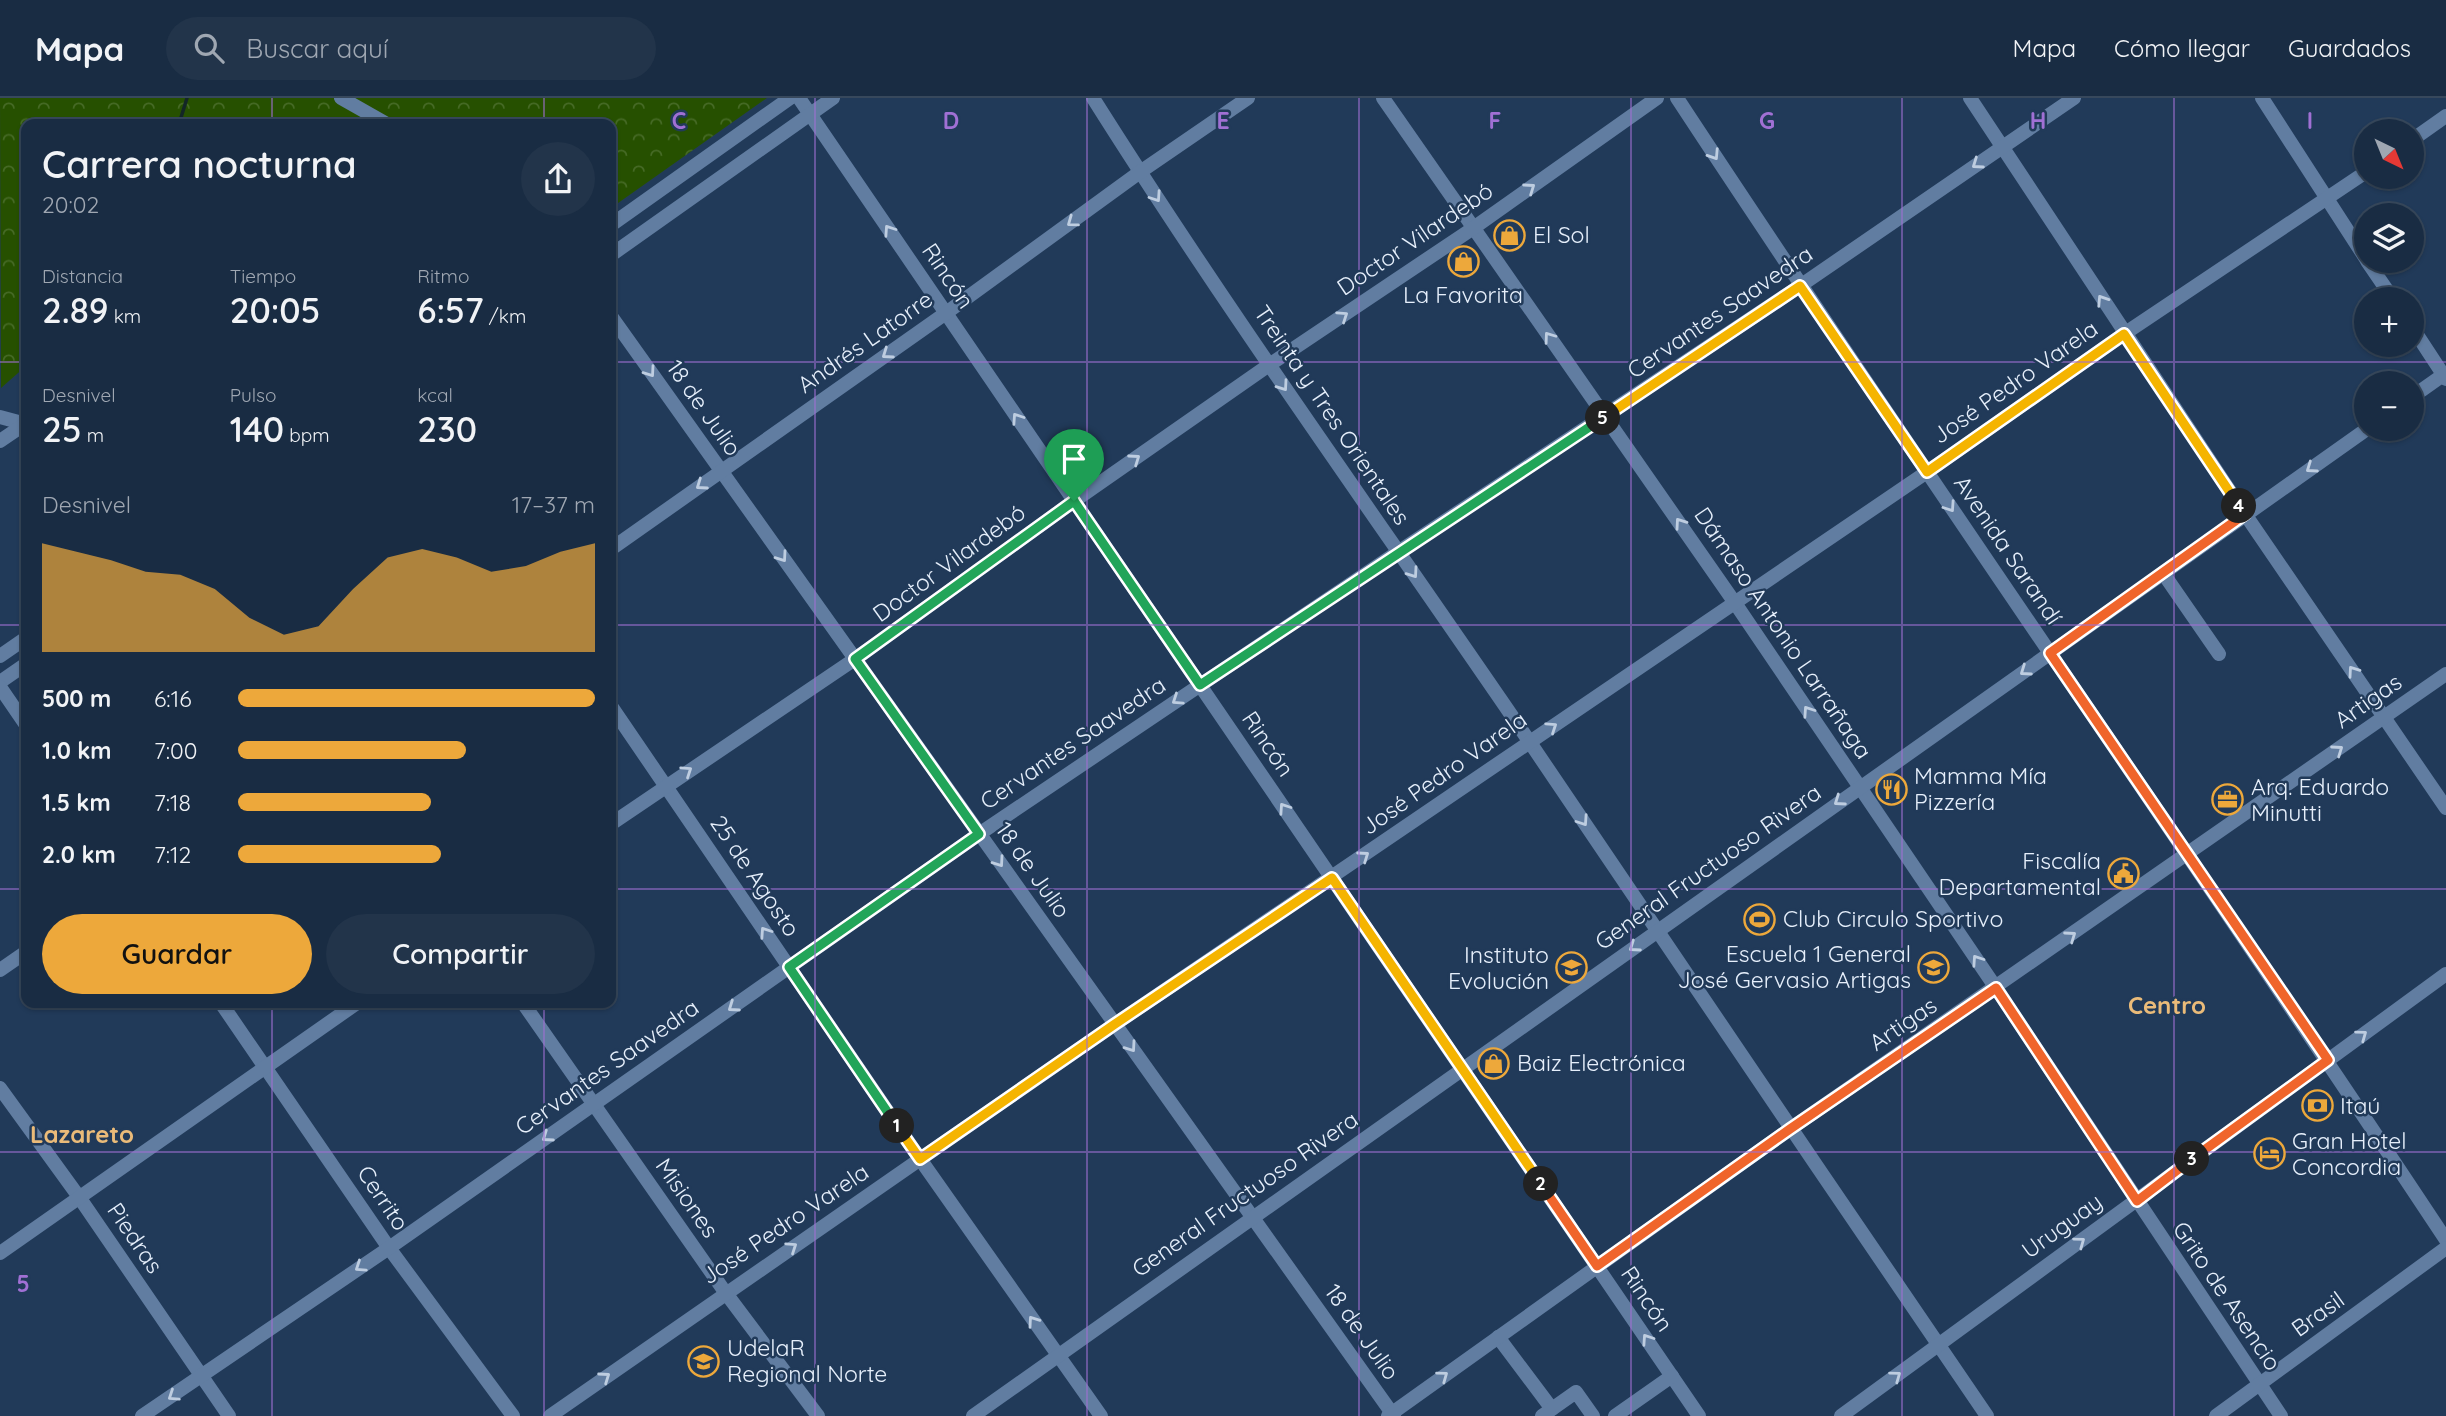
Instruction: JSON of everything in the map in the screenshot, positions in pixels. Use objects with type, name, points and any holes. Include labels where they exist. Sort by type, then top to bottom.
[{"type":"street","points":[[341,98],[378,119]]},
{"type":"street","points":[[616,221],[790,98]]},
{"type":"street","name":"Rincón","points":[[799,98],[1699,1416]]},
{"type":"street","points":[[616,250],[833,98]]},
{"type":"street","name":"Treinta y Tres Orientales","points":[[1093,98],[1269,365],[1987,1416]]},
{"type":"street","name":"Andrés Latorre","points":[[616,545],[1248,98]]},
{"type":"street","name":"Dámaso Antonio Larrañaga","points":[[1383,98],[1735,603],[2137,1201]]},
{"type":"street","name":"Doctor Vilardebó","points":[[616,820],[855,659],[1074,501],[1269,365],[1472,229],[1657,98]]},
{"type":"street","name":"Avenida Sarandí","points":[[1677,98],[1800,286],[2328,1060],[2446,1240]]},
{"type":"street","points":[[1970,98],[2124,334],[2446,808]]},
{"type":"street","name":"Cervantes Saavedra","points":[[142,1416],[389,1248],[979,834],[1800,286],[2074,98]]},
{"type":"street","points":[[2262,98],[2354,242]]},
{"type":"street","points":[[2424,132],[2446,116]]},
{"type":"street","name":"José Pedro Varela","points":[[550,1416],[725,1292],[1115,1024],[1927,472],[2124,334],[2354,180]]},
{"type":"street","name":"18 de Julio","points":[[616,323],[1391,1415]]},
{"type":"street","points":[[2424,345],[2445,376],[2424,389]]},
{"type":"street","points":[[0,417],[21,423]]},
{"type":"street","points":[[0,441],[21,427]]},
{"type":"street","name":"General Fructuoso Rivera","points":[[973,1416],[2354,438]]},
{"type":"street","points":[[2163,573],[2219,654]]},
{"type":"street","points":[[0,656],[21,641]]},
{"type":"street","points":[[21,668],[0,684],[21,717]]},
{"type":"street","name":"Artigas","points":[[1391,1415],[1790,1129],[2446,674]]},
{"type":"street","name":"25 de Agosto","points":[[616,713],[920,1159],[1101,1416]]},
{"type":"street","points":[[0,970],[21,955]]},
{"type":"street","name":"Uruguay","points":[[1841,1416],[2446,974]]},
{"type":"street","name":"Cerrito","points":[[225,1008],[389,1248],[513,1416]]},
{"type":"street","points":[[0,1253],[350,1008]]},
{"type":"street","name":"Misiones","points":[[527,1008],[725,1292],[818,1416]]},
{"type":"street","name":"Piedras","points":[[0,1088],[79,1197],[229,1416]]},
{"type":"street","name":"Grito de Asencio","points":[[2137,1201],[2281,1416]]},
{"type":"street","name":"Brasil","points":[[2216,1416],[2446,1248]]},
{"type":"street","points":[[1498,1337],[1547,1413],[1576,1392],[1593,1416]]},
{"type":"street","points":[[1615,1416],[1672,1376]]},
{"type":"green space","points":[[0,98],[767,98],[616,204],[616,119],[21,119],[21,370],[1,388]]},
{"type":"waterway","points":[[181,119],[187,98]]},
{"type":"place","name":"El Sol","points":[[1510,235]]},
{"type":"place","name":"La Favorita","points":[[1463,261]]},
{"type":"place","name":"Mamma Mía Pizzería","points":[[1891,789]]},
{"type":"place","name":"Arq. Eduardo Minutti","points":[[2228,800]]},
{"type":"place","name":"Fiscalía Departamental","points":[[2124,874]]},
{"type":"place","name":"Club Circulo Sportivo","points":[[1760,919]]},
{"type":"place","name":"Escuela 1 General José Gervasio Artigas","points":[[1934,967]]},
{"type":"place","name":"Instituto Evolución","points":[[1572,968]]},
{"type":"place","name":"Baiz Electrónica","points":[[1494,1063]]},
{"type":"place","name":"Itaú","points":[[2317,1106]]},
{"type":"place","name":"Gran Hotel Concordia","points":[[2269,1154]]},
{"type":"place","name":"UdelaR Regional Norte","points":[[704,1361]]},
{"type":"district","name":"Centro","points":[[2167,1006]]},
{"type":"district","name":"Lazareto","points":[[82,1135]]},
{"type":"route","points":[[1800,286],[1927,472],[2124,334],[2245,514],[2050,653],[2328,1060],[2137,1201],[1996,988],[1597,1266],[1332,878],[920,1159],[789,967],[979,834],[855,659],[1074,501],[1200,685],[1800,286]]}]
